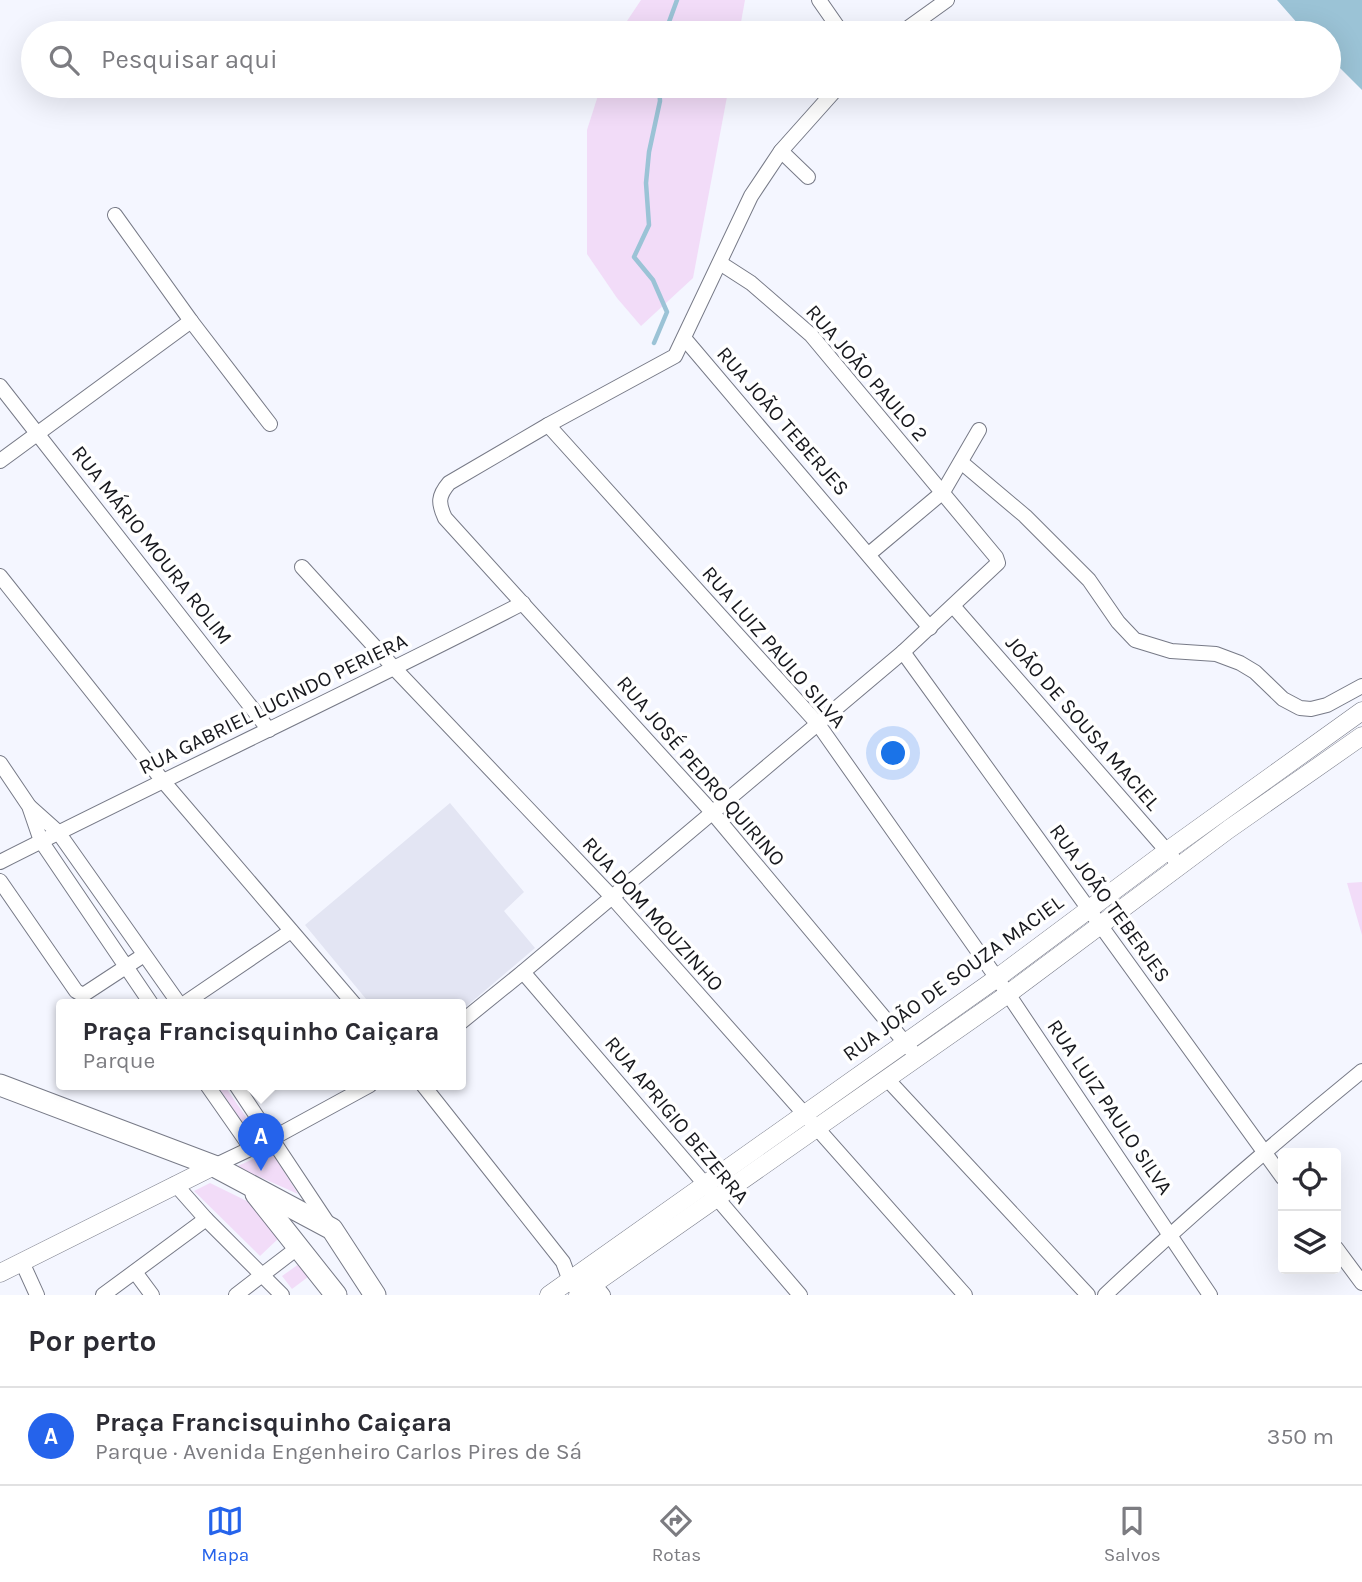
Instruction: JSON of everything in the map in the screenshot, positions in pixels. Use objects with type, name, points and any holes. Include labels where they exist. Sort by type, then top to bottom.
[{"type":"main road","points":[[0,1085],[214,1166],[332,1229],[375,1295]]},
{"type":"main road","points":[[251,1187],[300,1246],[328,1292]]},
{"type":"street","points":[[819,0],[834,21]]},
{"type":"street","points":[[918,21],[947,0]]},
{"type":"street","points":[[548,425],[675,356],[751,196],[781,151],[828,98]]},
{"type":"street","points":[[781,151],[808,177]]},
{"type":"street","points":[[115,215],[270,424]]},
{"type":"street","name":"RUA JOÃO PAULO 2","points":[[720,263],[751,283],[811,335],[996,557],[998,563],[954,607]]},
{"type":"street","points":[[0,461],[191,321]]},
{"type":"street","name":"RUA JOÃO TEBERJES","points":[[684,338],[930,628]]},
{"type":"street","name":"RUA MÁRIO MOURA ROLIM","points":[[0,386],[270,730]]},
{"type":"street","name":"RUA JOSÉ PEDRO QUIRINO","points":[[548,425],[449,483],[440,494],[439,506],[446,518],[712,812],[917,1057]]},
{"type":"street","name":"RUA LUIZ PAULO SILVA","points":[[548,425],[818,724],[1008,994],[1210,1295]]},
{"type":"street","points":[[869,554],[943,492],[979,430]]},
{"type":"street","points":[[961,462],[1015,508],[1090,580],[1118,622],[1135,640],[1171,651],[1216,654],[1240,663],[1255,672],[1283,699],[1300,708],[1311,709],[1327,705],[1362,686]]},
{"type":"street","name":"RUA DOM MOUZINHO","points":[[302,567],[612,897],[965,1295]]},
{"type":"street","points":[[0,576],[163,781],[350,999]]},
{"type":"street","name":"RUA GABRIEL LUCINDO PERIERA","points":[[0,862],[395,669],[523,603]]},
{"type":"street","points":[[466,1018],[954,607]]},
{"type":"street","name":"JOÃO DE SOUSA MACIEL","points":[[954,607],[1180,866]]},
{"type":"street","name":"RUA JOÃO TEBERJES","points":[[903,652],[1278,1171]]},
{"type":"street","name":"RUA JOÃO DE SOUZA MACIEL","points":[[584,1288],[705,1184],[997,978],[1167,851],[1362,711]]},
{"type":"street","name":"RUA JOÃO DE SOUZA MACIEL","points":[[584,1288],[717,1199],[1008,994],[1180,866],[1362,736]]},
{"type":"street","points":[[0,763],[29,806],[58,832],[177,999]]},
{"type":"street","points":[[29,806],[41,841],[148,999]]},
{"type":"street","points":[[0,881],[76,991],[83,996],[144,955]]},
{"type":"street","points":[[190,999],[291,931]]},
{"type":"street","name":"RUA APRIGIO BEZERRA","points":[[523,972],[800,1295]]},
{"type":"street","points":[[1105,1295],[1264,1152],[1362,1071]]},
{"type":"street","points":[[887,1079],[1088,1295]]},
{"type":"street","points":[[210,1090],[251,1148]]},
{"type":"street","points":[[239,1090],[332,1229]]},
{"type":"street","points":[[0,1273],[175,1184],[273,1138],[361,1090]]},
{"type":"street","points":[[427,1090],[584,1288],[549,1295]]},
{"type":"street","points":[[175,1184],[282,1295]]},
{"type":"street","points":[[103,1295],[206,1219]]},
{"type":"street","points":[[236,1295],[300,1246]]},
{"type":"street","points":[[1341,1255],[1362,1283]]},
{"type":"street","points":[[22,1262],[37,1295]]},
{"type":"street","points":[[135,1272],[152,1295]]},
{"type":"shaded area","points":[[641,0],[745,0],[741,21],[627,21]]},
{"type":"shaded area","points":[[597,98],[727,98],[693,278],[641,326],[617,298],[587,254],[587,130]]},
{"type":"shaded area","points":[[450,803],[524,892],[504,911],[535,948],[466,1007],[466,999],[366,999],[305,925]]},
{"type":"shaded area","points":[[1362,882],[1362,935],[1347,883]]},
{"type":"shaded area","points":[[220,1090],[227,1090],[255,1130],[250,1134]]},
{"type":"shaded area","points":[[271,1151],[298,1194],[260,1177],[231,1169]]},
{"type":"shaded area","points":[[210,1183],[259,1207],[280,1237],[260,1256],[194,1191]]},
{"type":"shaded area","points":[[299,1264],[308,1277],[292,1289],[282,1276]]},
{"type":"water","points":[[1277,0],[1362,0],[1362,90],[1341,69],[1341,21],[1295,21]]},
{"type":"waterway","points":[[669,21],[677,0]]},
{"type":"waterway","points":[[654,343],[667,312],[653,280],[634,257],[649,225],[646,183],[660,98]]},
{"type":"place","name":"Praça Francisquinho Caiçara","points":[[261,1171]]}]
